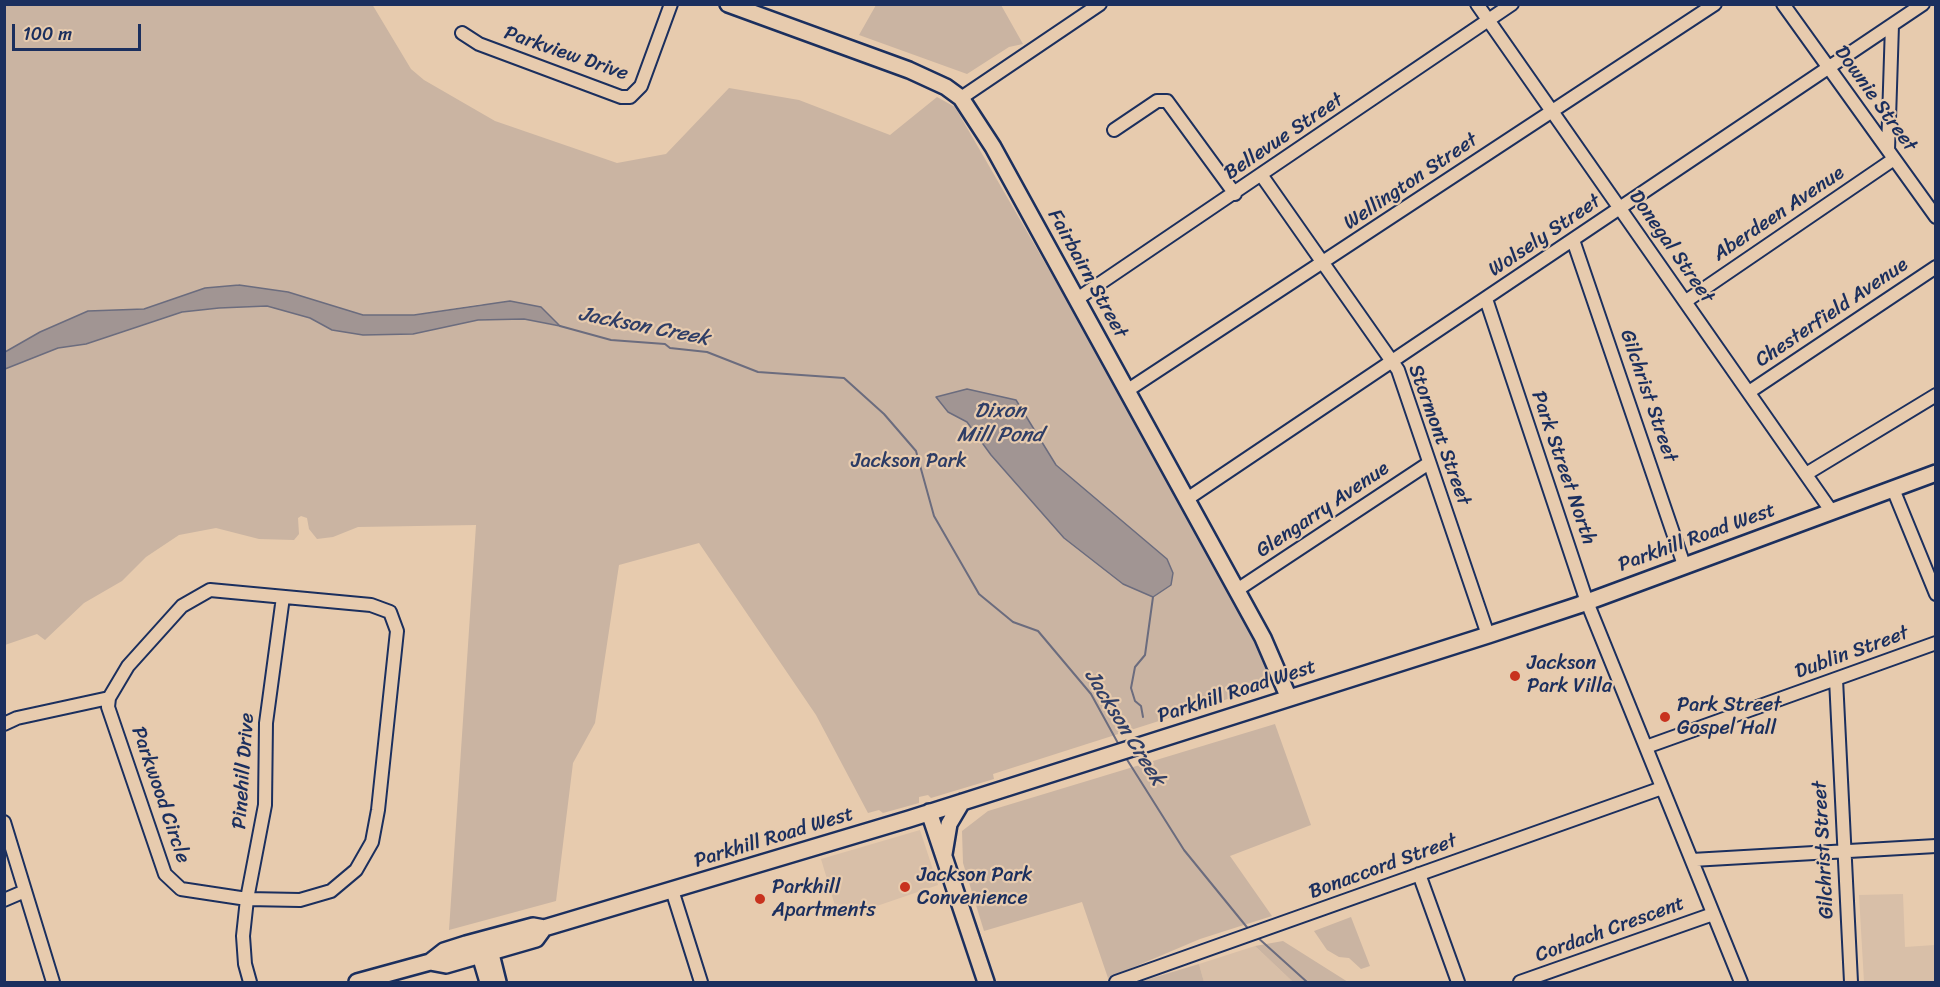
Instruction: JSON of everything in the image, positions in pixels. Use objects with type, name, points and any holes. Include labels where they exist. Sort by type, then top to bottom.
[{"type":"main road","name":"Fairbairn Street","points":[[728,4],[909,70],[946,87],[961,98],[993,147],[1128,390],[1263,638],[1288,696]]},
{"type":"main road","name":"Parkhill Road West","points":[[357,982],[430,962],[444,951],[536,939],[544,928],[962,802],[1288,696],[1488,635],[1587,602],[1935,473]]},
{"type":"main road","points":[[943,857],[949,824],[962,802]]},
{"type":"main road","points":[[928,812],[986,982]]},
{"type":"main road","points":[[484,946],[488,982]]},
{"type":"main road","points":[[484,946],[498,982]]},
{"type":"street","name":"Parkview Drive","points":[[462,33],[479,44],[621,97],[630,97],[641,86],[671,4]]},
{"type":"street","points":[[961,98],[1100,4]]},
{"type":"street","name":"Donegal Street","points":[[1477,4],[1832,512]]},
{"type":"street","name":"Bellevue Street","points":[[1077,300],[1512,4]]},
{"type":"street","name":"Wellington Street","points":[[1128,390],[1554,113],[1715,4]]},
{"type":"street","name":"Downie Street","points":[[1783,4],[1935,217]]},
{"type":"street","name":"Wolsely Street","points":[[1187,499],[1829,69],[1917,6]]},
{"type":"street","points":[[1891,155],[1892,25]]},
{"type":"street","points":[[1114,130],[1157,101],[1167,101],[1235,194]]},
{"type":"street","name":"Aberdeen Avenue","points":[[1686,301],[1891,155]]},
{"type":"street","name":"Stormont Street","points":[[1262,176],[1398,370],[1488,635]]},
{"type":"street","name":"Gilchrist Street","points":[[1573,240],[1684,565]]},
{"type":"street","name":"Chesterfield Avenue","points":[[1749,392],[1935,267]]},
{"type":"street","name":"Park Street North","points":[[1486,299],[1587,602],[1741,982]]},
{"type":"street","points":[[1806,474],[1935,395]]},
{"type":"street","name":"Glengarry Avenue","points":[[1237,590],[1429,463]]},
{"type":"street","points":[[1893,489],[1935,594]]},
{"type":"street","name":"Parkwood Circle","points":[[210,590],[283,597],[371,605],[390,612],[397,631],[378,810],[372,842],[356,870],[331,891],[300,900],[247,898],[181,889],[165,874],[108,707],[109,698],[128,666],[182,606],[210,590]]},
{"type":"street","name":"Pinehill Drive","points":[[250,982],[245,964],[243,936],[247,898],[265,805],[266,723],[283,597]]},
{"type":"street","name":"Dublin Street","points":[[1646,747],[1935,643]]},
{"type":"street","name":"Gilchrist Street","points":[[1836,679],[1851,982]]},
{"type":"street","points":[[4,724],[17,718],[109,698]]},
{"type":"street","name":"Bonaccord Street","points":[[1116,982],[1662,788]]},
{"type":"street","points":[[4,822],[53,982]]},
{"type":"street","points":[[1692,860],[1935,846]]},
{"type":"street","points":[[1419,874],[1458,982]]},
{"type":"street","points":[[672,890],[701,982]]},
{"type":"street","points":[[4,900],[25,891]]},
{"type":"street","name":"Cordach Crescent","points":[[1520,982],[1713,914]]},
{"type":"shaded area","points":[[920,830],[938,885],[839,919],[821,859]]},
{"type":"shaded area","points":[[1903,894],[1905,947],[1935,945],[1935,982],[1864,982],[1859,895]]},
{"type":"shaded area","points":[[1255,946],[1293,982],[1204,982],[1199,964]]},
{"type":"green space","name":"Jackson Park","points":[[372,4],[411,69],[424,80],[495,121],[617,163],[666,154],[729,88],[799,100],[890,135],[937,97],[955,107],[1119,391],[1219,575],[1265,661],[1265,679],[1256,690],[993,774],[994,779],[931,798],[928,795],[919,797],[919,803],[883,813],[879,810],[868,813],[816,715],[699,543],[619,565],[595,723],[573,763],[556,901],[449,930],[476,525],[358,527],[333,537],[317,539],[309,529],[307,518],[301,516],[298,518],[299,534],[294,540],[259,539],[216,528],[179,535],[146,557],[122,581],[84,603],[45,640],[37,634],[5,645],[4,369],[10,365],[58,348],[86,344],[182,312],[220,308],[267,306],[310,318],[332,330],[413,334],[478,320],[524,319],[558,326],[482,304],[414,315],[363,315],[288,292],[239,285],[205,288],[144,309],[88,311],[40,332],[5,352],[5,5]]},
{"type":"green space","points":[[876,5],[1001,5],[1023,44],[1009,47],[967,74],[859,35]]},
{"type":"green space","points":[[1275,724],[1311,825],[1230,856],[1272,916],[1200,939],[1108,978],[1082,902],[984,931],[963,863],[962,831],[988,811]]},
{"type":"green space","points":[[1351,917],[1370,966],[1361,969],[1349,958],[1339,957],[1327,950],[1314,931]]},
{"type":"green space","points":[[1283,941],[1348,982],[1293,982],[1255,946]]},
{"type":"green space","points":[[1199,964],[1204,982],[1139,982]]},
{"type":"water","name":"Jackson Creek","points":[[239,285],[288,292],[363,315],[414,315],[510,301],[541,307],[560,326],[524,319],[478,320],[413,334],[363,335],[332,330],[310,318],[267,306],[219,308],[182,312],[86,344],[58,348],[5,369],[5,352],[40,332],[88,311],[144,309],[205,288]]},
{"type":"water","name":"Dixon Mill Pond","points":[[967,389],[1016,400],[1056,465],[1167,559],[1173,573],[1171,585],[1153,597],[1123,584],[1064,538],[991,455],[967,422],[948,412],[936,397]]},
{"type":"waterway","name":"Jackson Creek","points":[[560,326],[611,340],[665,344],[670,348],[707,352],[758,372],[844,378],[884,414],[916,451],[934,516],[979,594],[1013,622],[1038,631],[1091,694],[1119,745]]},
{"type":"waterway","points":[[1143,717],[1141,706],[1135,701],[1131,688],[1135,667],[1145,655],[1153,597]]},
{"type":"waterway","name":"Jackson Creek","points":[[1126,758],[1184,850],[1250,931]]},
{"type":"waterway","name":"Jackson Creek","points":[[1256,936],[1307,982]]},
{"type":"place","name":"Jackson Park Villa","points":[[1515,676]]},
{"type":"place","name":"Park Street Gospel Hall","points":[[1665,717]]},
{"type":"place","name":"Jackson Park Convenience","points":[[905,887]]},
{"type":"place","name":"Parkhill Apartments","points":[[760,899]]}]
